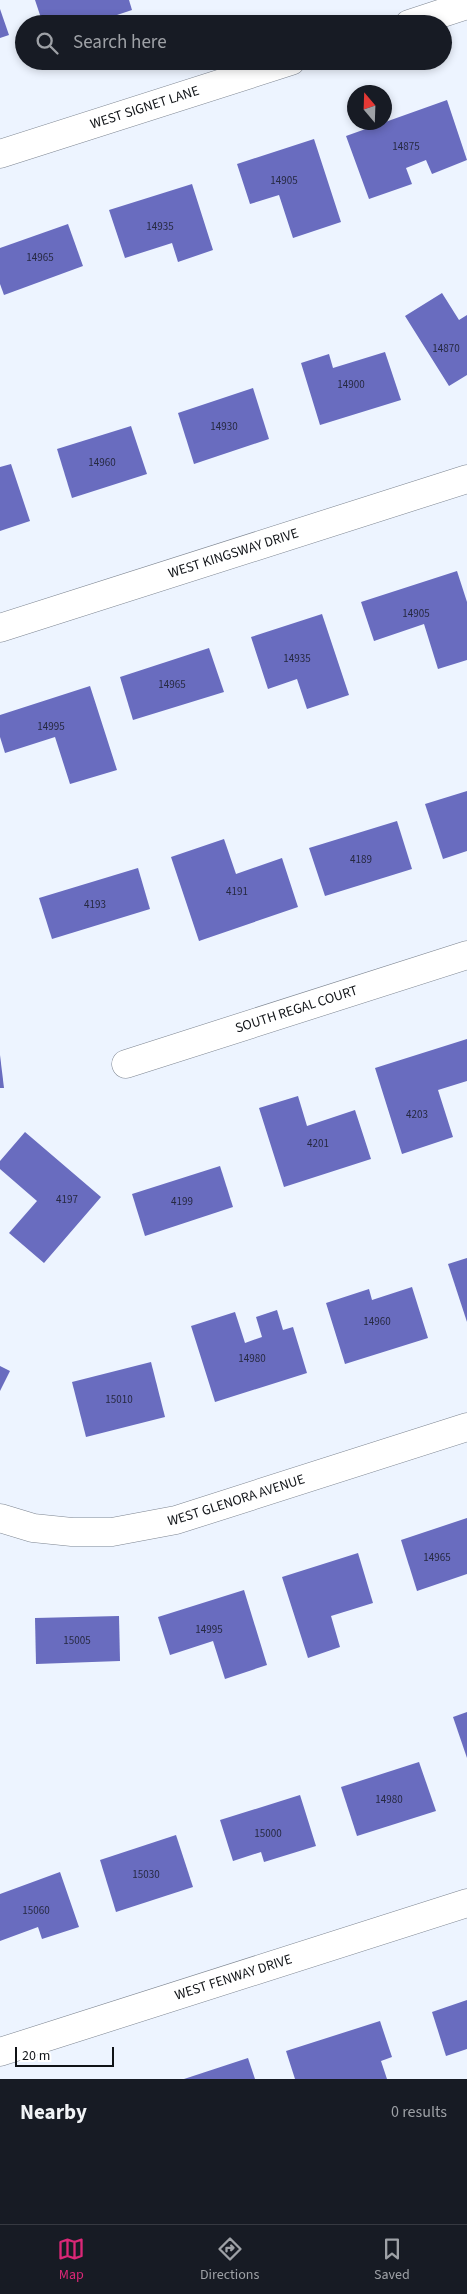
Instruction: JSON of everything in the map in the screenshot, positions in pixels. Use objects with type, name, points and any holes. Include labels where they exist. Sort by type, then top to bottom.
[{"type":"street","points":[[436,15],[467,5]]},
{"type":"street","name":"WEST SIGNET LANE","points":[[0,154],[263,70]]},
{"type":"street","name":"WEST KINGSWAY DRIVE","points":[[0,628],[467,479]]},
{"type":"street","name":"SOUTH REGAL COURT","points":[[126,1064],[467,955]]},
{"type":"street","name":"WEST GLENORA AVENUE","points":[[0,1518],[34,1528],[72,1532],[112,1532],[176,1520],[467,1427]]},
{"type":"street","name":"WEST FENWAY DRIVE","points":[[0,2052],[467,1903]]},
{"type":"building","points":[[35,0],[129,0],[132,10],[117,15],[40,15]]},
{"type":"building","points":[[0,9],[9,35],[0,38]]},
{"type":"building","points":[[447,100],[467,160],[432,174],[426,160],[406,168],[412,184],[369,199],[346,136],[363,130],[392,130],[392,120]]},
{"type":"building","points":[[314,139],[341,222],[293,238],[279,195],[250,204],[237,164]]},
{"type":"building","points":[[192,184],[213,250],[178,262],[172,243],[125,258],[109,210]]},
{"type":"building","points":[[68,224],[83,266],[4,295],[0,284],[0,248]]},
{"type":"building","points":[[442,293],[459,320],[467,315],[467,375],[449,386],[405,316]]},
{"type":"building","points":[[385,352],[401,400],[320,425],[301,363],[329,354],[333,368]]},
{"type":"building","points":[[253,388],[269,439],[194,464],[178,413]]},
{"type":"building","points":[[131,426],[147,474],[72,498],[57,449]]},
{"type":"building","points":[[11,464],[30,521],[0,531],[0,467]]},
{"type":"building","points":[[457,571],[467,602],[467,660],[438,669],[424,624],[374,641],[361,602]]},
{"type":"building","points":[[322,614],[349,695],[307,709],[297,679],[268,689],[251,637]]},
{"type":"building","points":[[209,648],[224,692],[133,720],[120,677]]},
{"type":"building","points":[[90,686],[117,770],[70,784],[55,737],[5,753],[0,737],[0,715]]},
{"type":"building","points":[[467,791],[467,851],[443,859],[425,804]]},
{"type":"building","points":[[397,821],[412,869],[325,896],[309,848]]},
{"type":"building","points":[[224,839],[236,874],[282,858],[298,907],[199,941],[171,857]]},
{"type":"building","points":[[138,868],[150,909],[52,939],[39,898]]},
{"type":"building","points":[[467,1039],[467,1081],[438,1090],[453,1137],[402,1154],[375,1068]]},
{"type":"building","points":[[0,1055],[4,1088],[0,1088]]},
{"type":"building","points":[[298,1096],[307,1126],[355,1110],[371,1159],[284,1187],[259,1108]]},
{"type":"building","points":[[25,1132],[101,1197],[44,1263],[9,1233],[37,1201],[0,1169],[0,1161]]},
{"type":"building","points":[[220,1166],[233,1207],[145,1236],[132,1194]]},
{"type":"building","points":[[467,1258],[467,1322],[448,1264]]},
{"type":"building","points":[[412,1287],[428,1338],[345,1364],[326,1303],[369,1289],[372,1300]]},
{"type":"building","points":[[277,1310],[283,1330],[293,1327],[307,1373],[215,1402],[191,1326],[235,1312],[245,1343],[262,1337],[256,1317]]},
{"type":"building","points":[[151,1362],[165,1417],[86,1437],[72,1382]]},
{"type":"building","points":[[0,1366],[10,1371],[0,1391]]},
{"type":"building","points":[[467,1518],[467,1574],[417,1591],[401,1540]]},
{"type":"building","points":[[358,1553],[373,1603],[331,1616],[340,1647],[308,1658],[282,1577]]},
{"type":"building","points":[[244,1590],[267,1665],[225,1679],[213,1641],[170,1655],[158,1617]]},
{"type":"building","points":[[119,1616],[120,1661],[36,1664],[35,1618]]},
{"type":"building","points":[[467,1712],[467,1758],[453,1717]]},
{"type":"building","points":[[419,1762],[436,1811],[357,1836],[341,1787]]},
{"type":"building","points":[[300,1795],[316,1846],[264,1862],[261,1852],[233,1861],[220,1820]]},
{"type":"building","points":[[176,1835],[193,1887],[116,1912],[100,1860]]},
{"type":"building","points":[[60,1872],[79,1927],[42,1939],[38,1927],[0,1941],[0,1894]]},
{"type":"building","points":[[467,2000],[467,2049],[446,2056],[432,2012]]},
{"type":"building","points":[[380,2021],[392,2057],[381,2061],[387,2079],[295,2079],[286,2051]]},
{"type":"building","points":[[248,2058],[255,2079],[184,2079]]}]
